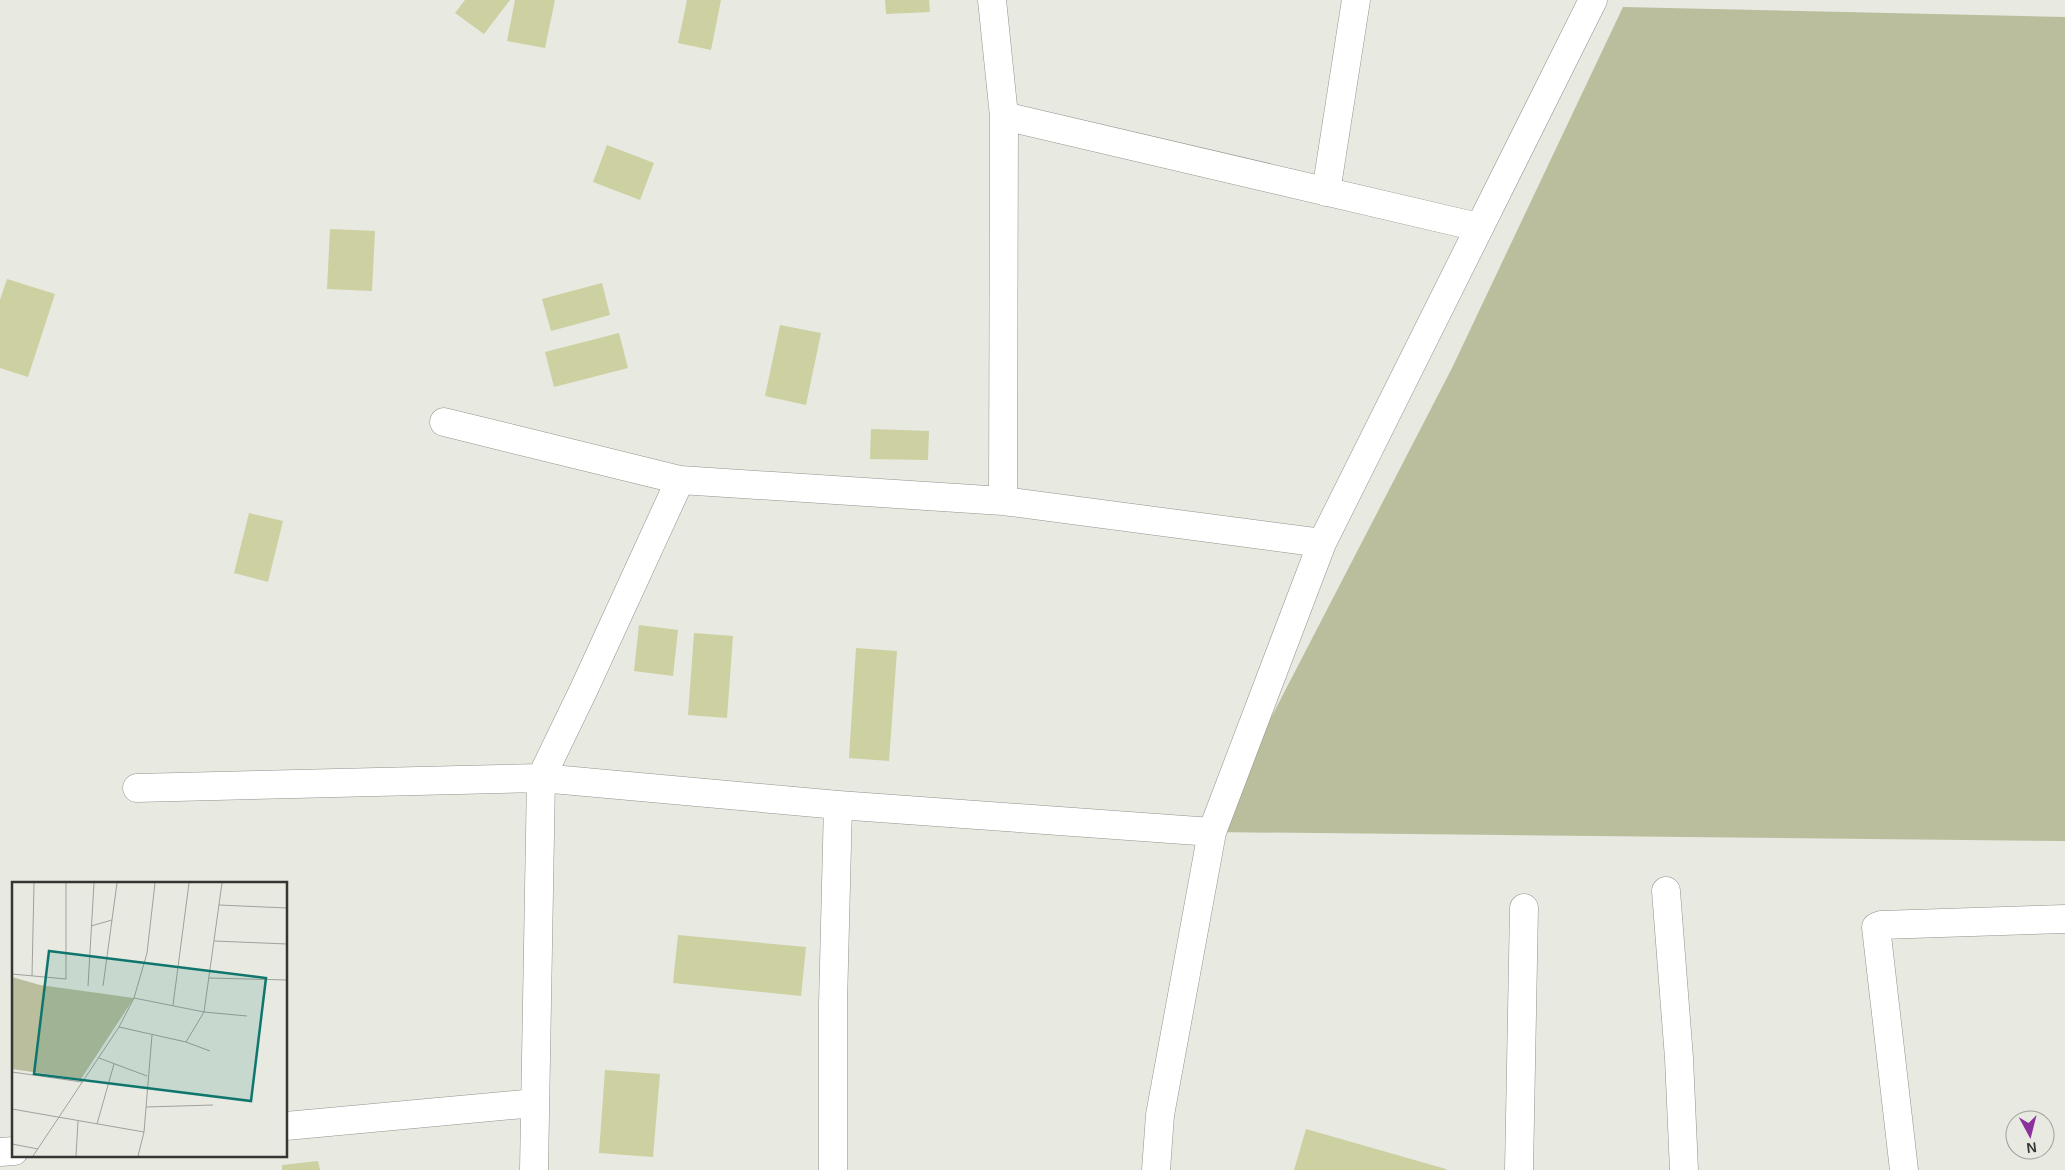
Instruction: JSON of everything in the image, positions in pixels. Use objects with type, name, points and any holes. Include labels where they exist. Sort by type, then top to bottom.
[{"type":"street","points":[[992,0],[1004,116],[1003,501]]},
{"type":"street","points":[[1326,192],[1356,0]]},
{"type":"street","points":[[1156,1170],[1160,1115],[1212,832],[1322,543],[1478,227],[1593,0]]},
{"type":"street","points":[[1004,116],[1478,227]]},
{"type":"street","points":[[444,422],[680,480],[1003,501],[1322,543]]},
{"type":"street","points":[[534,1170],[541,778],[680,480]]},
{"type":"street","points":[[137,788],[541,778],[838,805],[1212,832]]},
{"type":"street","points":[[833,1170],[833,1004],[838,805]]},
{"type":"street","points":[[1666,892],[1679,1058],[1684,1170]]},
{"type":"street","points":[[1519,1170],[1524,908]]},
{"type":"street","points":[[1904,1170],[1876,927],[1881,925],[2065,920]]},
{"type":"street","points":[[288,1126],[535,1103]]},
{"type":"green space","points":[[1623,7],[2065,17],[2065,841],[1212,832],[1452,368]]},
{"type":"building","points":[[465,0],[510,0],[484,34],[455,13]]},
{"type":"building","points":[[515,0],[555,0],[545,48],[507,41]]},
{"type":"building","points":[[687,0],[721,0],[711,50],[678,43]]},
{"type":"building","points":[[885,0],[929,0],[930,12],[886,14]]},
{"type":"building","points":[[607,145],[654,163],[640,200],[593,182]]},
{"type":"building","points":[[330,229],[375,231],[372,291],[327,289]]},
{"type":"building","points":[[7,279],[55,294],[28,377],[0,368],[0,300]]},
{"type":"building","points":[[602,283],[610,315],[551,331],[542,299]]},
{"type":"building","points":[[780,325],[821,333],[806,405],[765,396]]},
{"type":"building","points":[[619,333],[628,368],[554,387],[545,352]]},
{"type":"building","points":[[871,429],[929,431],[928,460],[870,459]]},
{"type":"building","points":[[249,513],[283,521],[268,582],[234,573]]},
{"type":"building","points":[[639,625],[678,630],[673,676],[634,671]]},
{"type":"building","points":[[694,633],[733,636],[727,718],[688,715]]},
{"type":"building","points":[[856,648],[897,651],[889,761],[849,758]]},
{"type":"building","points":[[678,935],[806,947],[801,996],[673,983]]},
{"type":"building","points":[[605,1070],[660,1074],[653,1157],[599,1153]]},
{"type":"building","points":[[1306,1129],[1446,1169],[1446,1170],[1294,1170]]},
{"type":"building","points":[[318,1161],[320,1170],[282,1170],[282,1165]]}]
